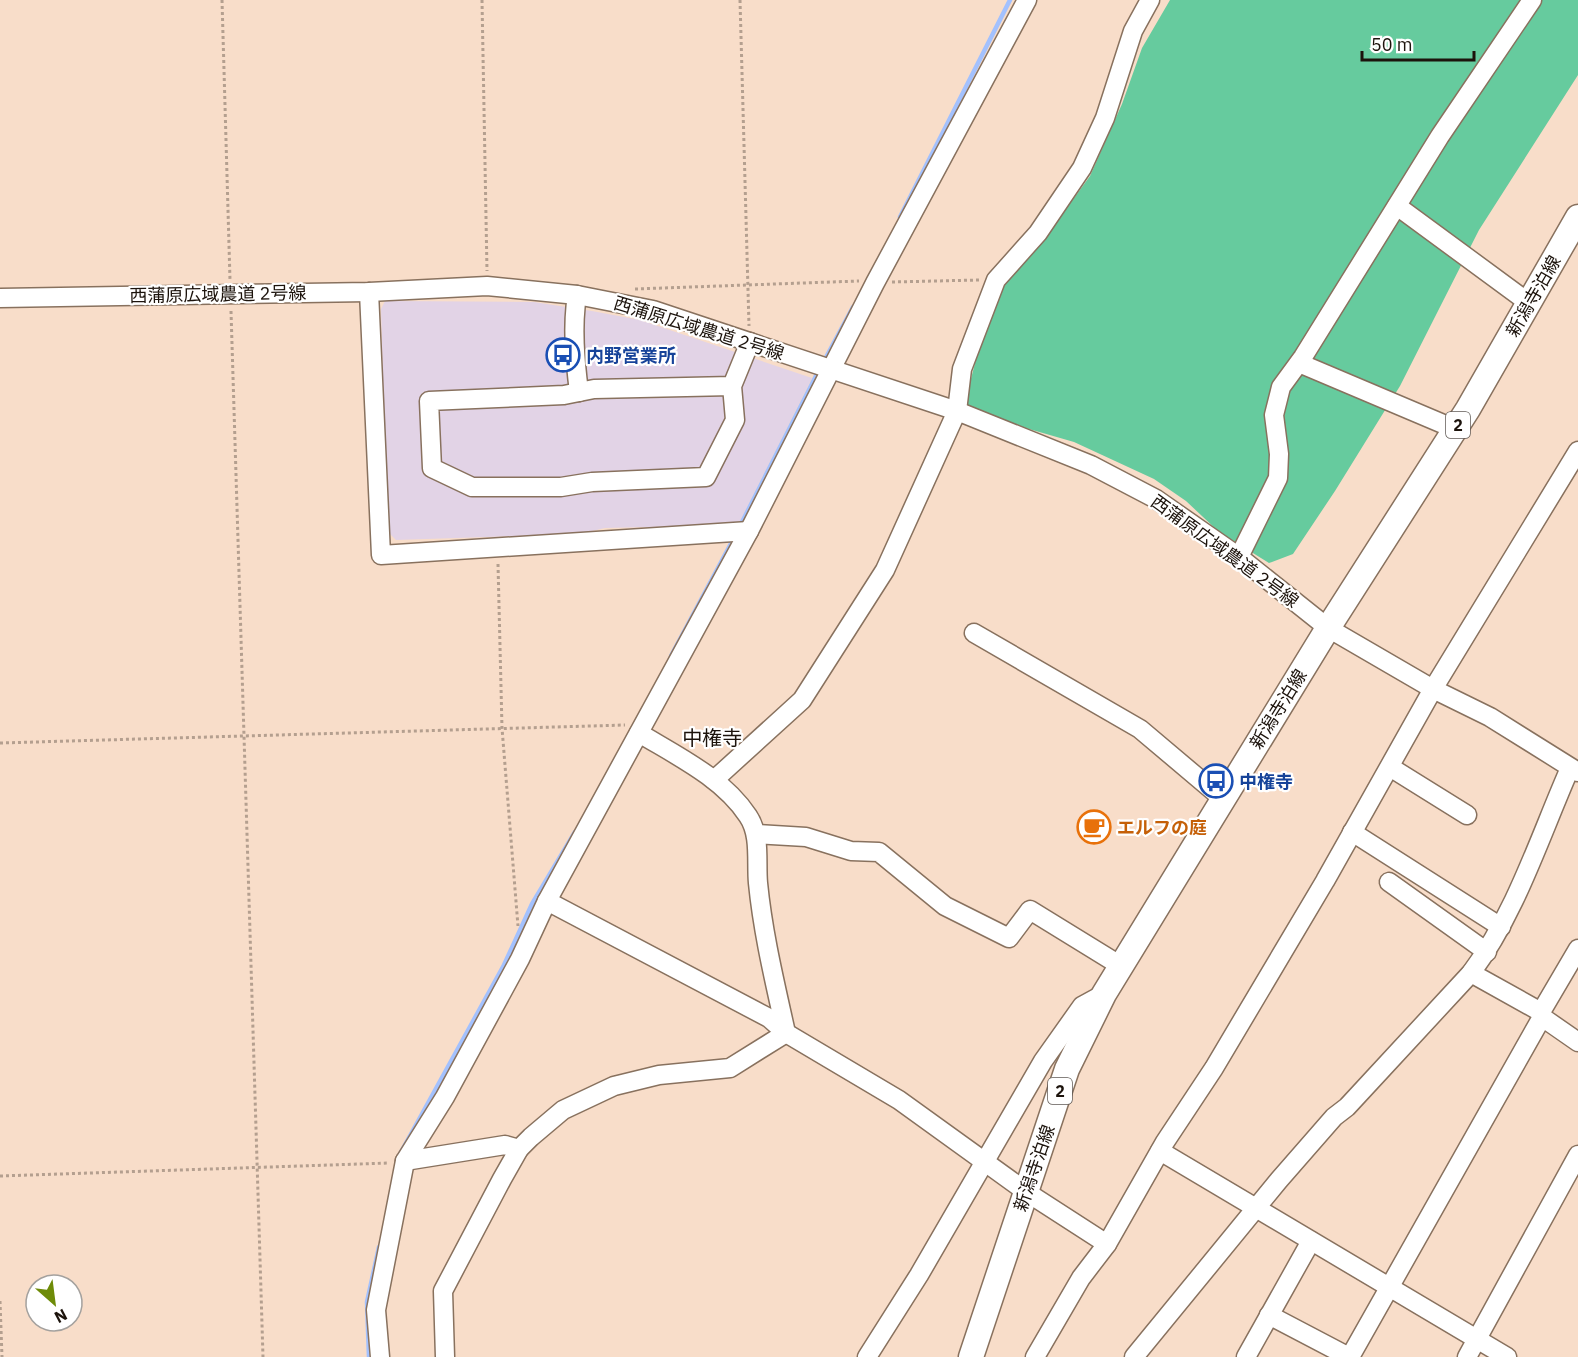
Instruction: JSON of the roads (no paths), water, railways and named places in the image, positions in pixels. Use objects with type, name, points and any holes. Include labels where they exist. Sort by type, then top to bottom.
[{"type":"main road","name":"新潟寺泊線","points":[[971,1357],[1028,1193],[1067,1069],[1104,994],[1328,628],[1455,429],[1578,217]]},
{"type":"street","points":[[380,1357],[376,1310],[405,1161],[445,1097],[520,959],[547,901],[749,531],[875,283],[1027,0]]},
{"type":"street","points":[[714,780],[802,700],[885,570],[957,411],[962,369],[996,280],[1038,232],[1082,168],[1105,118],[1133,31],[1149,0]]},
{"type":"street","points":[[1239,557],[1278,478],[1280,454],[1274,416],[1281,387],[1299,363],[1440,136],[1532,0]]},
{"type":"street","points":[[1397,206],[1529,303]]},
{"type":"street","name":"西蒲原広域農道 2号線","points":[[0,298],[369,292],[487,286],[577,295],[653,310],[957,411],[1091,465],[1156,499],[1239,557],[1328,628],[1433,689],[1490,717],[1574,770]]},
{"type":"street","points":[[369,292],[381,555],[749,531]]},
{"type":"street","points":[[577,295],[574,312],[574,356],[579,392]]},
{"type":"street","points":[[732,386],[594,389],[579,392],[429,400],[432,468],[472,486],[561,487],[592,482],[706,477],[735,420],[732,386],[750,342]]},
{"type":"street","points":[[1299,363],[1455,429]]},
{"type":"street","points":[[1035,1357],[1081,1278],[1107,1244],[1160,1150],[1214,1068],[1433,689],[1578,452]]},
{"type":"street","points":[[974,633],[1140,729],[1223,799]]},
{"type":"street","points":[[639,733],[714,780],[749,816],[756,834],[758,884],[770,965],[786,1033]]},
{"type":"street","points":[[1390,767],[1467,815]]},
{"type":"street","points":[[1134,1357],[1334,1117],[1347,1107],[1471,973],[1487,952],[1501,927],[1574,770]]},
{"type":"street","points":[[1352,832],[1501,927]]},
{"type":"street","points":[[756,834],[806,837],[851,851],[879,852],[945,906],[1009,938],[1030,910],[1120,966]]},
{"type":"street","points":[[1389,882],[1487,952]]},
{"type":"street","points":[[547,901],[769,1018],[786,1033],[899,1100],[1028,1193],[1107,1244]]},
{"type":"street","points":[[1269,1315],[1349,1357],[1578,949]]},
{"type":"street","points":[[1471,973],[1541,1014],[1578,1042]]},
{"type":"street","points":[[867,1357],[919,1275],[1043,1061],[1082,1006],[1104,994]]},
{"type":"street","points":[[445,1357],[443,1291],[519,1149],[564,1110],[614,1086],[659,1075],[730,1068],[786,1033]]},
{"type":"street","points":[[405,1161],[505,1145],[519,1149]]},
{"type":"street","points":[[1160,1150],[1507,1357]]},
{"type":"street","points":[[1467,1357],[1578,1155]]},
{"type":"street","points":[[1246,1357],[1311,1241]]},
{"type":"waterway","points":[[900,217],[1010,0]]},
{"type":"waterway","points":[[823,363],[853,307]]},
{"type":"waterway","points":[[740,526],[819,370]]},
{"type":"waterway","points":[[671,656],[735,536]]},
{"type":"waterway","points":[[400,1154],[504,965],[532,904],[575,832]]},
{"type":"waterway","points":[[369,1357],[367,1302],[379,1247]]},
{"type":"place","name":"内野営業所","points":[[563,355]]},
{"type":"place","name":"中権寺","points":[[1216,781]]},
{"type":"place","name":"エルフの庭","points":[[1094,827]]},
{"type":"district","name":"中権寺","points":[[712,737]]}]
